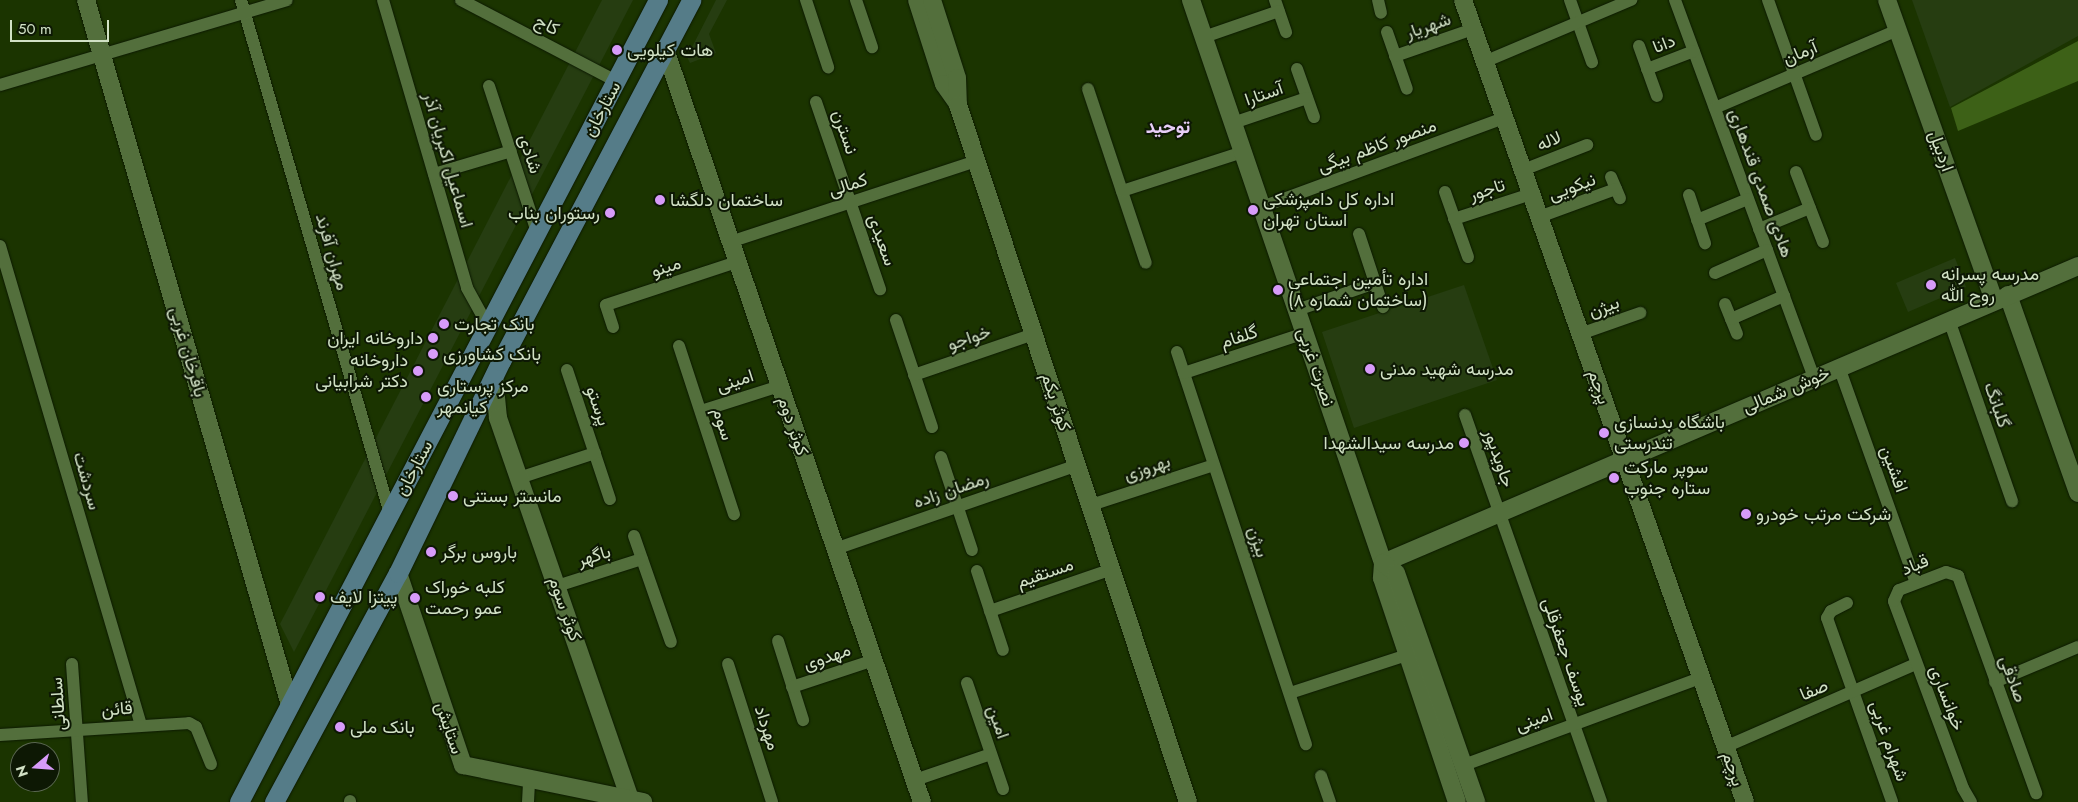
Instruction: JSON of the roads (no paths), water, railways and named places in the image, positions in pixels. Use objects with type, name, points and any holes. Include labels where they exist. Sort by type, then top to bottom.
[{"type":"main road","name":"ستارخان","points":[[239,802],[658,0]]},
{"type":"main road","name":"ستارخان","points":[[274,802],[398,573],[497,369],[691,0]]},
{"type":"main road","points":[[475,351],[484,362],[497,369]]},
{"type":"main road","points":[[450,400],[463,390],[470,391],[475,415]]},
{"type":"street","name":"باقرخان غربی","points":[[86,0],[290,705]]},
{"type":"street","name":"مهران آفرند","points":[[241,0],[390,514]]},
{"type":"street","points":[[0,85],[287,0]]},
{"type":"street","name":"اسماعیل اکبریان آذر","points":[[383,0],[467,288],[488,326]]},
{"type":"street","name":"کاج","points":[[461,0],[616,81]]},
{"type":"street","points":[[806,0],[828,68]]},
{"type":"street","points":[[856,0],[872,47]]},
{"type":"street","points":[[917,0],[944,84],[958,104]]},
{"type":"street","name":"کوثر یکم","points":[[932,0],[957,78],[958,104],[1188,802]]},
{"type":"street","name":"نصرت غربی","points":[[1191,0],[1383,563],[1382,578],[1457,802]]},
{"type":"street","points":[[1378,0],[1381,13]]},
{"type":"street","name":"پرچم","points":[[1463,0],[1745,802]]},
{"type":"street","points":[[1570,0],[1592,62]]},
{"type":"street","points":[[1484,62],[1631,0]]},
{"type":"street","name":"هادی صمدی قندهاری","points":[[1675,0],[1814,378]]},
{"type":"street","points":[[1768,0],[1816,136]]},
{"type":"street","name":"اردبیل","points":[[1887,0],[2002,298],[2072,459],[2078,493]]},
{"type":"street","points":[[1204,37],[1277,6],[1286,32]]},
{"type":"street","name":"شهریار","points":[[1395,56],[1473,29]]},
{"type":"street","name":"آرمان","points":[[1715,108],[1898,30]]},
{"type":"street","points":[[1387,32],[1406,89]]},
{"type":"street","name":"دانا","points":[[1638,46],[1657,96]]},
{"type":"street","name":"کوثر دوم","points":[[665,49],[922,802]]},
{"type":"street","name":"دانا","points":[[1647,69],[1694,51]]},
{"type":"street","points":[[1297,69],[1314,117]]},
{"type":"street","name":"شادی","points":[[489,86],[537,232]]},
{"type":"street","points":[[1088,89],[1146,264]]},
{"type":"street","name":"آستارا","points":[[1233,123],[1307,98]]},
{"type":"street","name":"نسترن","points":[[816,102],[850,202]]},
{"type":"street","name":"منصور کاظم بیگی","points":[[1262,207],[1504,118]]},
{"type":"street","name":"لاله","points":[[1523,170],[1587,145]]},
{"type":"street","points":[[434,174],[511,151]]},
{"type":"street","points":[[1122,191],[1243,152]]},
{"type":"street","name":"کمالی","points":[[730,242],[977,161]]},
{"type":"street","points":[[1796,172],[1823,242]]},
{"type":"street","name":"نیکویی","points":[[1539,217],[1616,188]]},
{"type":"street","points":[[1445,192],[1468,257]]},
{"type":"street","name":"تاجور","points":[[1454,219],[1531,194]]},
{"type":"street","points":[[1688,195],[1705,243]]},
{"type":"street","points":[[1697,220],[1748,199]]},
{"type":"street","name":"سعیدی","points":[[850,202],[880,289]]},
{"type":"street","points":[[1759,229],[1810,208]]},
{"type":"street","points":[[1359,234],[1383,307]]},
{"type":"street","name":"سردشت","points":[[0,246],[141,725]]},
{"type":"street","points":[[1715,273],[1767,250]]},
{"type":"street","name":"مینو","points":[[613,327],[606,305],[737,262]]},
{"type":"street","name":"خوش شمالی","points":[[1383,563],[2078,266]]},
{"type":"street","points":[[1297,310],[1375,283]]},
{"type":"street","points":[[1731,319],[1784,296]]},
{"type":"street","points":[[1725,304],[1737,334]]},
{"type":"street","name":"بیژن","points":[[1580,334],[1640,313]]},
{"type":"street","points":[[896,320],[932,427]]},
{"type":"street","name":"گلبانگ","points":[[1949,320],[2012,501]]},
{"type":"street","name":"گلفام","points":[[1184,374],[1305,333]]},
{"type":"street","name":"خواجو","points":[[914,375],[1034,334]]},
{"type":"street","name":"سوم","points":[[679,346],[734,514]]},
{"type":"street","name":"بیژن","points":[[1177,352],[1306,744]]},
{"type":"street","name":"افشین","points":[[1839,367],[1916,583]]},
{"type":"street","name":"کوثر سوم","points":[[497,369],[498,418],[557,586],[637,801]]},
{"type":"street","name":"پرستو","points":[[567,370],[610,499]]},
{"type":"street","name":"امینی","points":[[700,411],[780,386]]},
{"type":"street","points":[[475,415],[487,411],[498,418]]},
{"type":"street","name":"جاویدپور","points":[[1465,415],[1499,513]]},
{"type":"street","name":"پرستو","points":[[519,478],[595,453]]},
{"type":"street","points":[[941,456],[972,550]]},
{"type":"street","name":"رمضان زاده","points":[[835,548],[1077,465]]},
{"type":"street","name":"بهروزی","points":[[1091,505],[1214,465]]},
{"type":"street","name":"یوسف جعفرقلی","points":[[1499,513],[1601,802]]},
{"type":"street","points":[[634,536],[671,642]]},
{"type":"street","name":"باگهر","points":[[557,586],[642,559]]},
{"type":"street","name":"نصرت غربی","points":[[1383,563],[1396,573],[1476,802]]},
{"type":"street","name":"مستقیم","points":[[990,611],[1112,569]]},
{"type":"street","points":[[977,571],[1003,650]]},
{"type":"street","name":"قباد","points":[[1895,604],[1894,594],[1916,583],[1944,572],[1955,573],[1958,576]]},
{"type":"street","name":"ستایش","points":[[398,573],[460,761],[465,766],[637,801]]},
{"type":"street","name":"صادقی","points":[[1958,576],[2036,793]]},
{"type":"street","name":"شهرام غربی","points":[[1848,603],[1830,611],[1827,618],[1892,802]]},
{"type":"street","name":"خوانساری","points":[[1895,604],[1916,664],[1971,802]]},
{"type":"street","name":"مهدوی","points":[[778,640],[803,720]]},
{"type":"street","points":[[1995,682],[2078,647]]},
{"type":"street","points":[[1290,693],[1407,655]]},
{"type":"street","name":"مهدوی","points":[[792,687],[874,660]]},
{"type":"street","name":"سلطانی","points":[[72,664],[82,802]]},
{"type":"street","name":"مهرداد","points":[[728,664],[772,802]]},
{"type":"street","name":"صفا","points":[[1726,747],[1916,664]]},
{"type":"street","name":"امینی","points":[[1464,765],[1701,678]]},
{"type":"street","name":"امین","points":[[915,780],[991,754],[967,683]]},
{"type":"street","name":"قائن","points":[[0,735],[141,725],[192,724],[211,764]]},
{"type":"street","points":[[991,754],[1003,789]]},
{"type":"street","points":[[1321,776],[1330,802]]},
{"type":"street","points":[[528,802],[529,780]]},
{"type":"place","name":"هات کیلویی","points":[[617,50]]},
{"type":"place","name":"ساختمان دلگشا","points":[[660,200]]},
{"type":"place","name":"اداره کل دامپزشکی استان تهران","points":[[1253,210]]},
{"type":"place","name":"رستوران بناب","points":[[610,213]]},
{"type":"place","name":"مدرسه پسرانه روح الله","points":[[1931,285]]},
{"type":"place","name":"اداره تأمین اجتماعی (ساختمان شماره ۸)","points":[[1278,290]]},
{"type":"place","name":"بانک تجارت","points":[[444,324]]},
{"type":"place","name":"داروخانه ایران","points":[[433,338]]},
{"type":"place","name":"بانک کشاورزی","points":[[433,354]]},
{"type":"place","name":"مدرسه شهید مدنی","points":[[1370,369]]},
{"type":"place","name":"داروخانه دکتر شرابیانی","points":[[418,371]]},
{"type":"place","name":"مرکز پرستاری کیانمهر","points":[[426,397]]},
{"type":"place","name":"باشگاه بدنسازی تندرستی","points":[[1604,433]]},
{"type":"place","name":"مدرسه سیدالشهدا","points":[[1464,443]]},
{"type":"place","name":"سوپر مارکت ستاره جنوب","points":[[1614,478]]},
{"type":"place","name":"مانستر بستنی","points":[[453,496]]},
{"type":"place","name":"شرکت مرتب خودرو","points":[[1746,514]]},
{"type":"place","name":"باروس برگر","points":[[431,552]]},
{"type":"place","name":"پیتزا لایف","points":[[320,597]]},
{"type":"place","name":"کلبه خوراک عمو رحمت","points":[[415,598]]},
{"type":"place","name":"بانک ملی","points":[[340,727]]},
{"type":"district","name":"توحید","points":[[1168,127]]}]
